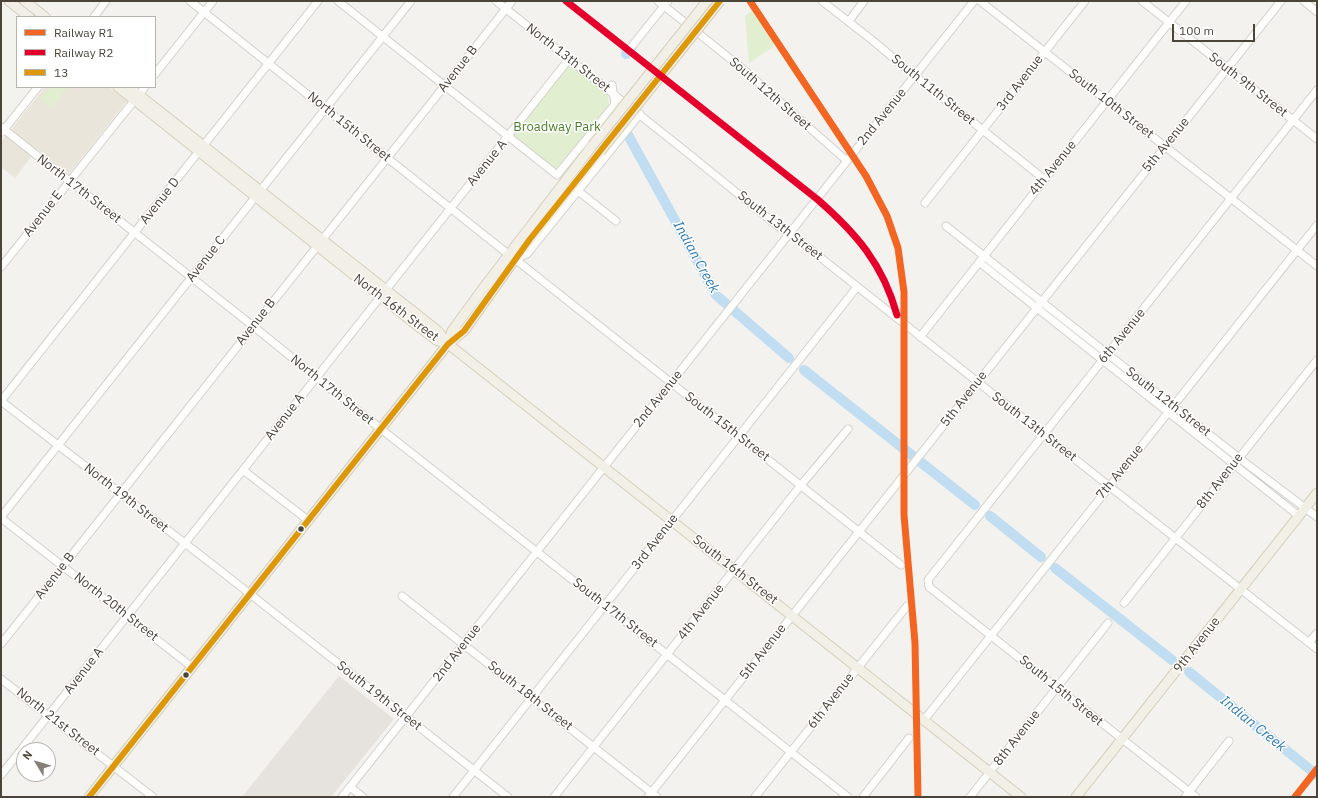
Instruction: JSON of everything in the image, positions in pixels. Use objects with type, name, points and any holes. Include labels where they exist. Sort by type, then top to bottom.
[{"type":"main road","points":[[9,1],[28,16]]},
{"type":"main road","points":[[25,1],[44,16]]},
{"type":"main road","points":[[512,256],[592,146],[707,1]]},
{"type":"main road","points":[[89,797],[448,344],[452,331],[512,256],[600,152],[720,1]]},
{"type":"main road","name":"North 16th Street","points":[[121,88],[139,94]]},
{"type":"main road","name":"North 16th Street","points":[[130,88],[201,149],[258,194],[322,239],[383,293]]},
{"type":"main road","name":"North 16th Street","points":[[258,194],[316,246],[438,331],[448,344]]},
{"type":"main road","name":"South 16th Street","points":[[448,344],[1021,797]]},
{"type":"main road","name":"9th Avenue","points":[[1076,797],[1317,493]]},
{"type":"street","points":[[95,16],[106,1]]},
{"type":"street","name":"North 15th Street","points":[[190,1],[512,256]]},
{"type":"street","points":[[156,73],[213,1]]},
{"type":"street","name":"Avenue D","points":[[1,401],[318,1]]},
{"type":"street","points":[[338,1],[557,175],[615,104],[612,85]]},
{"type":"street","name":"Avenue C","points":[[1,517],[411,1]]},
{"type":"street","name":"North 13th Street","points":[[496,1],[640,114]]},
{"type":"street","name":"Avenue B","points":[[1,644],[512,1]]},
{"type":"street","name":"South 12th Street","points":[[658,1],[666,4],[693,29],[743,69],[847,161]]},
{"type":"street","name":"South 11th Street","points":[[822,1],[849,21],[1044,179]]},
{"type":"street","points":[[849,21],[864,1]]},
{"type":"street","name":"2nd Avenue","points":[[342,797],[671,382],[735,304],[974,1]]},
{"type":"street","name":"South 10th Street","points":[[980,1],[1317,266]]},
{"type":"street","name":"3rd Avenue","points":[[925,203],[1085,1]]},
{"type":"street","name":"South 9th Street","points":[[1142,1],[1317,139]]},
{"type":"street","name":"4th Avenue","points":[[920,337],[1186,1]]},
{"type":"street","name":"5th Avenue","points":[[652,796],[725,700],[1281,1]]},
{"type":"street","points":[[1304,1],[1317,12]]},
{"type":"street","points":[[632,46],[666,4]]},
{"type":"street","name":"Avenue A","points":[[1,775],[569,59]]},
{"type":"street","points":[[2,130],[37,88]]},
{"type":"street","name":"6th Avenue","points":[[928,582],[929,578],[1317,90]]},
{"type":"street","name":"Avenue E","points":[[1,267],[139,94]]},
{"type":"street","points":[[512,256],[527,254],[577,190],[640,114]]},
{"type":"street","name":"South 13th Street","points":[[640,114],[789,234],[1317,649]]},
{"type":"street","name":"North 17th Street","points":[[2,130],[191,277],[381,429]]},
{"type":"street","points":[[577,190],[616,221]]},
{"type":"street","name":"7th Avenue","points":[[924,720],[1317,225]]},
{"type":"street","name":"South 12th Street","points":[[946,226],[981,259],[1237,461]]},
{"type":"street","name":"South 15th Street","points":[[512,256],[901,565]]},
{"type":"street","name":"3rd Avenue","points":[[453,797],[858,287]]},
{"type":"street","name":"South 12th Street","points":[[1039,304],[1070,333],[1105,357]]},
{"type":"street","name":"8th Avenue","points":[[1124,603],[1317,360]]},
{"type":"street","name":"North 19th Street","points":[[1,401],[250,594]]},
{"type":"street","name":"South 17th Street","points":[[381,429],[848,797]]},
{"type":"street","name":"4th Avenue","points":[[554,797],[801,485],[848,429]]},
{"type":"street","points":[[1237,461],[1317,517]]},
{"type":"street","points":[[1237,461],[1299,516]]},
{"type":"street","points":[[243,470],[309,521]]},
{"type":"street","name":"North 20th Street","points":[[1,517],[192,667]]},
{"type":"street","name":"South 15th Street","points":[[928,582],[930,587],[1057,687],[1187,794],[1196,797]]},
{"type":"street","name":"South 19th Street","points":[[250,594],[508,797]]},
{"type":"street","name":"South 18th Street","points":[[402,596],[594,747],[652,796]]},
{"type":"street","name":"6th Avenue","points":[[755,797],[907,606]]},
{"type":"street","name":"8th Avenue","points":[[970,797],[1108,623]]},
{"type":"street","points":[[1309,642],[1317,633]]},
{"type":"street","name":"North 21st Street","points":[[1,679],[153,797]]},
{"type":"street","points":[[863,797],[910,738]]},
{"type":"street","points":[[1187,794],[1229,741]]},
{"type":"street","points":[[350,787],[363,797]]},
{"type":"shaded area","points":[[44,88],[110,88],[127,101],[69,174],[37,149],[15,178],[1,167],[1,142]]},
{"type":"shaded area","points":[[339,676],[394,719],[331,797],[242,797]]},
{"type":"green space","points":[[752,11],[775,43],[772,48],[749,63],[745,16]]},
{"type":"green space","name":"Broadway Park","points":[[570,63],[608,94],[609,107],[558,171],[513,135]]},
{"type":"green space","points":[[49,88],[67,88],[51,108],[40,99]]},
{"type":"waterway","name":"Indian Creek","points":[[626,54],[632,47]]},
{"type":"waterway","name":"Indian Creek","points":[[628,135],[716,295],[789,358]]},
{"type":"waterway","name":"Indian Creek","points":[[804,370],[975,505]]},
{"type":"waterway","name":"Indian Creek","points":[[990,516],[1041,557]]},
{"type":"waterway","name":"Indian Creek","points":[[1055,568],[1172,660]]},
{"type":"waterway","name":"Indian Creek","points":[[1189,672],[1317,775]]},
{"type":"rail line","name":"R2","points":[[566,1],[817,199],[844,224],[856,237],[876,265],[884,280],[897,315]]},
{"type":"rail line","name":"R1","points":[[750,1],[866,176],[887,216],[898,248],[904,292],[904,515],[915,643],[918,797]]},
{"type":"rail line","name":"R1","points":[[1295,797],[1317,769]]},
{"type":"transit line","name":"13","points":[[89,797],[448,344],[464,331],[530,239],[720,1]]}]
